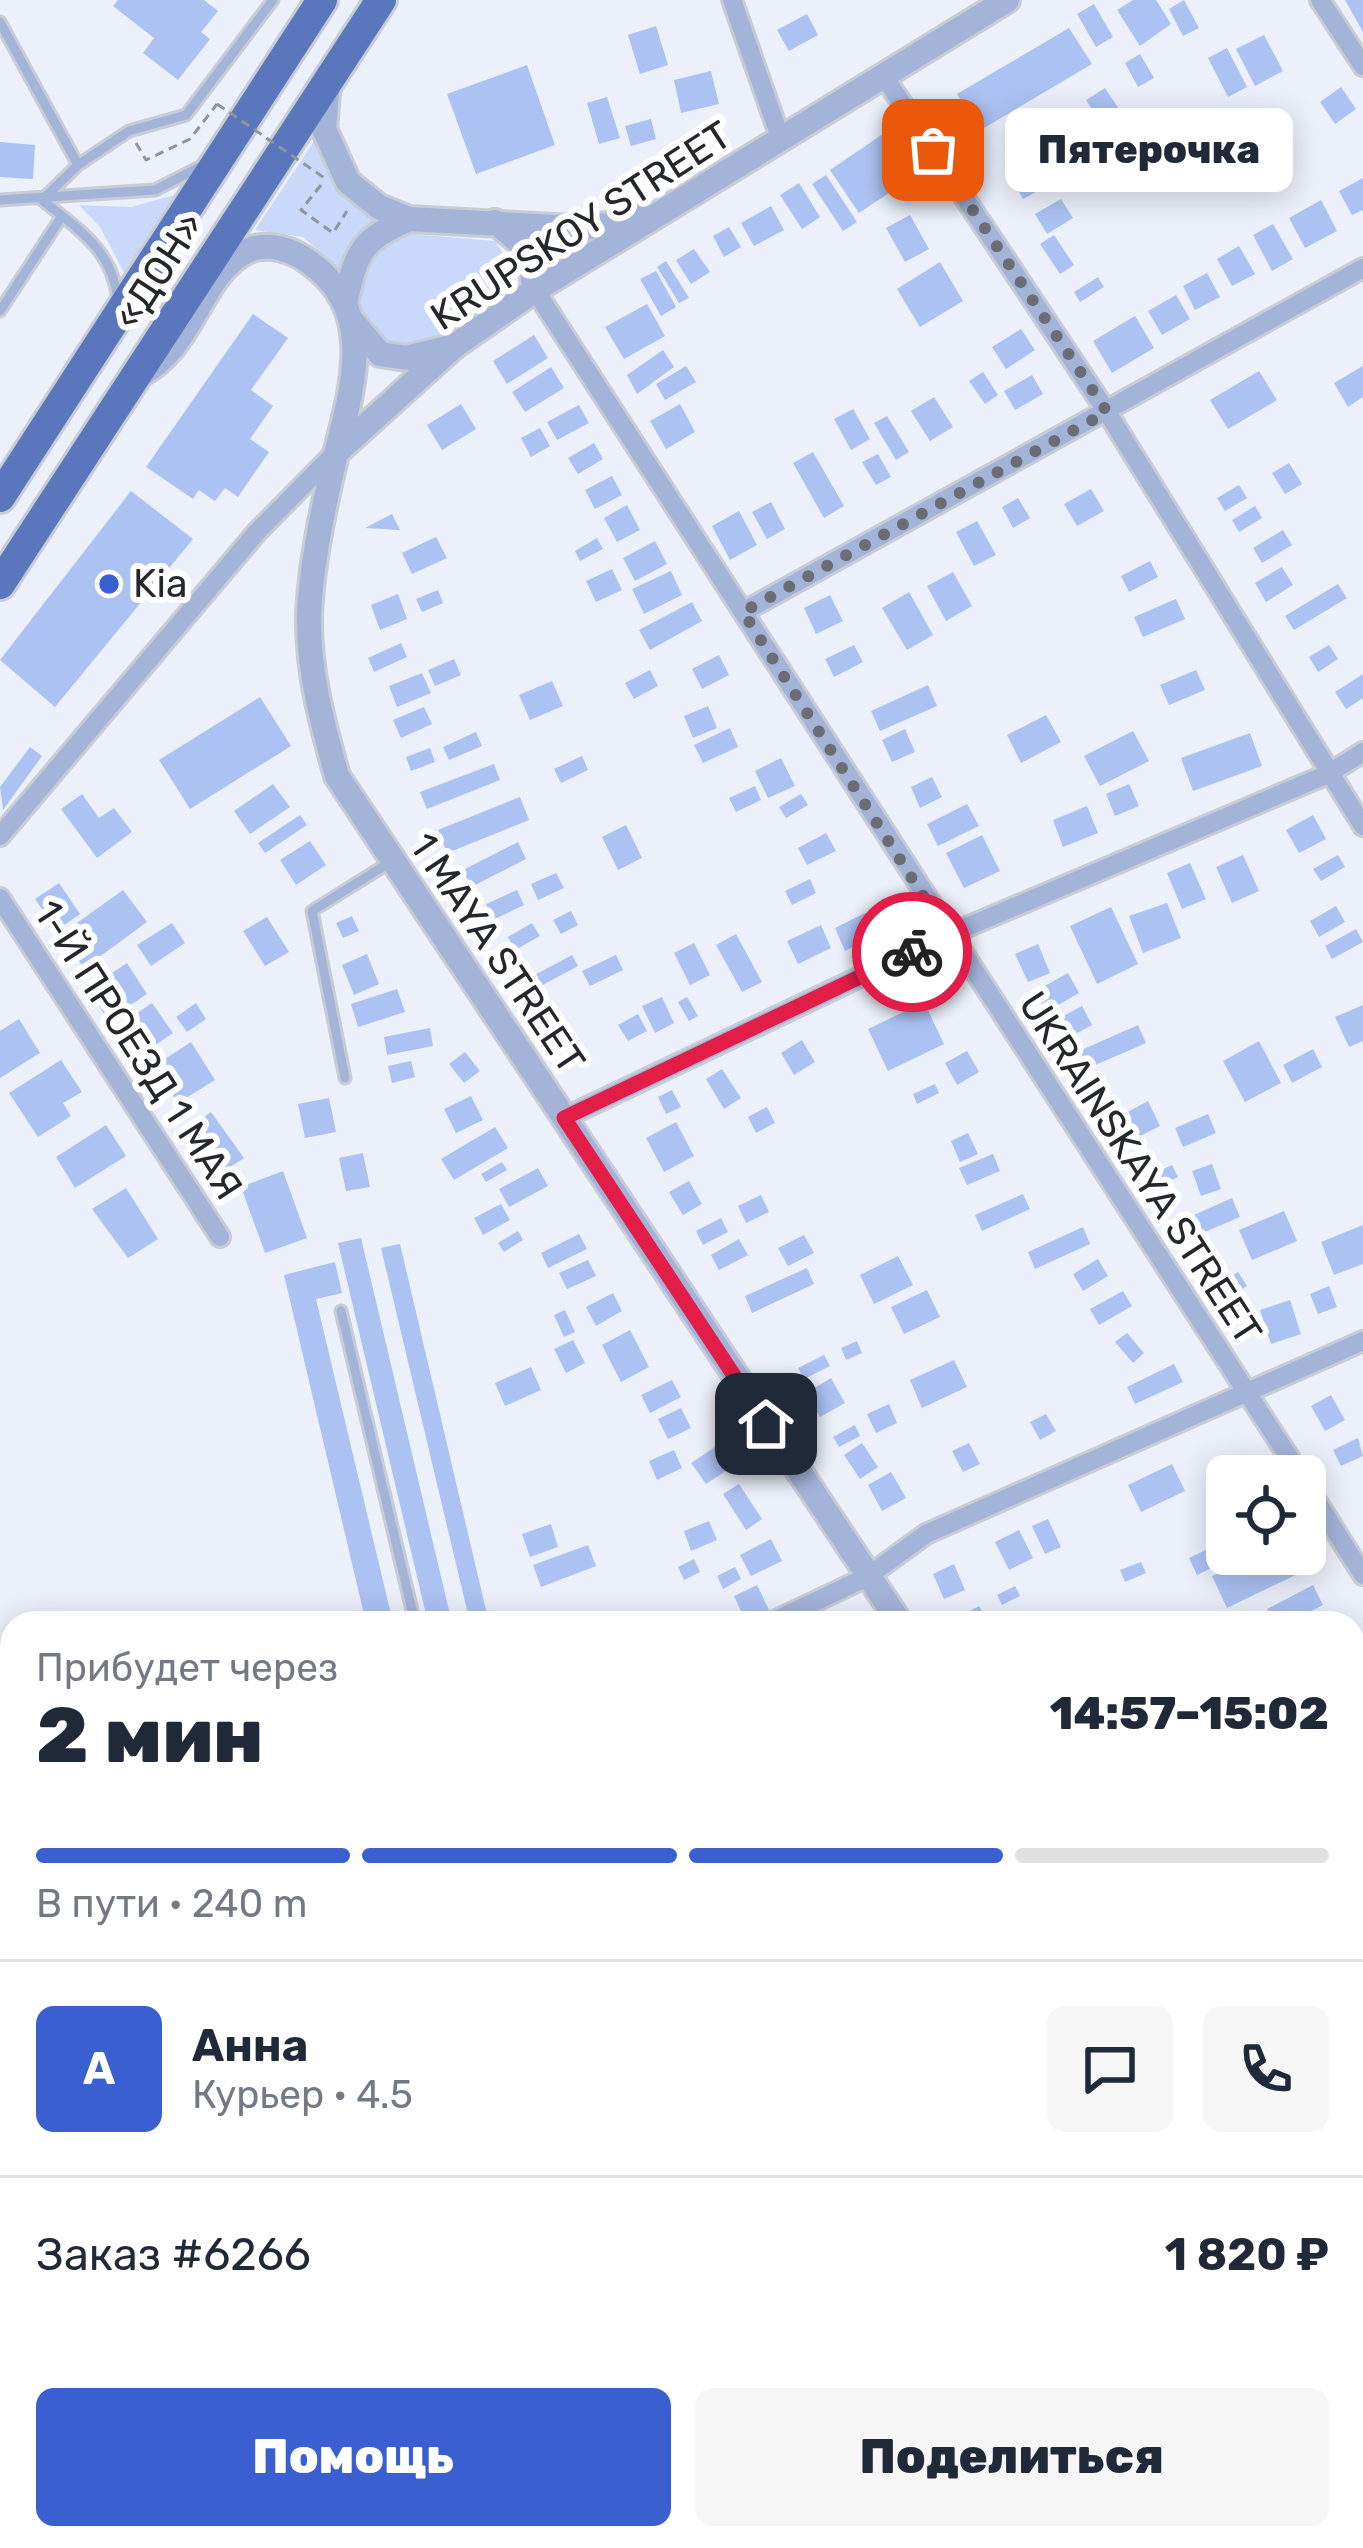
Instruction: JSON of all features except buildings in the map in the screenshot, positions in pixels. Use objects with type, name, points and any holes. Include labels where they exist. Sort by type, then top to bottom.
[{"type":"highway","name":"«ДОН»","points":[[0,497],[322,0]]},
{"type":"highway","name":"«ДОН»","points":[[0,584],[381,0]]},
{"type":"street","points":[[731,0],[781,140]]},
{"type":"street","name":"KRUPSKOY STREET","points":[[0,836],[257,532],[336,452],[453,347],[535,290],[1007,0]]},
{"type":"street","points":[[1320,0],[1363,66]]},
{"type":"street","points":[[884,75],[1107,412],[1363,826]]},
{"type":"street","points":[[328,81],[324,129],[348,182],[409,219]]},
{"type":"street","points":[[349,311],[355,261],[371,236],[409,219],[610,225],[696,190]]},
{"type":"street","points":[[495,222],[528,249],[535,290]]},
{"type":"street","points":[[137,376],[163,364],[225,267],[251,249],[276,247],[300,256],[380,354],[407,358],[453,347]]},
{"type":"street","points":[[743,612],[1363,268]]},
{"type":"street","name":"UKRAINSKAYA STREET","points":[[535,290],[1288,1455]]},
{"type":"street","name":"1 MAYA STREET","points":[[349,311],[352,400],[320,525],[310,664],[338,776],[891,1611]]},
{"type":"street","points":[[564,1118],[948,935],[1328,774],[1363,752]]},
{"type":"street","name":"1-Й ПРОЕЗД 1 МАЯ","points":[[0,898],[220,1238]]},
{"type":"street","points":[[795,1611],[867,1577],[926,1534],[1363,1341]]},
{"type":"street","name":"UKRAINSKAYA STREET","points":[[1326,1516],[1363,1575]]},
{"type":"lane","points":[[43,200],[77,165],[129,131],[186,115],[273,0]]},
{"type":"lane","points":[[0,22],[77,165]]},
{"type":"lane","points":[[0,200],[155,190],[218,159]]},
{"type":"lane","points":[[43,200],[97,243],[116,279],[119,312]]},
{"type":"lane","points":[[0,311],[62,216]]},
{"type":"lane","points":[[345,1078],[312,911],[392,861]]},
{"type":"lane","points":[[341,1311],[413,1611]]},
{"type":"path","points":[[146,160],[190,139],[217,104],[326,179],[301,210],[333,233],[359,192]]},
{"type":"shaded area","points":[[317,137],[334,185],[380,220],[354,239],[342,271],[303,237],[255,230]]},
{"type":"shaded area","points":[[178,194],[127,278],[100,227],[79,205],[131,207]]},
{"type":"shaded area","points":[[412,234],[495,241],[510,265],[509,285],[444,333],[402,349],[369,329],[355,288],[370,248]]},
{"type":"way so far","points":[[912,952],[948,935],[743,612],[1107,412],[933,150]]},
{"type":"place","name":"Пятерочка","points":[[933,150]]},
{"type":"place","name":"Kia","points":[[109,584]]},
{"type":"route","points":[[766,1424],[564,1118],[912,952]]}]
